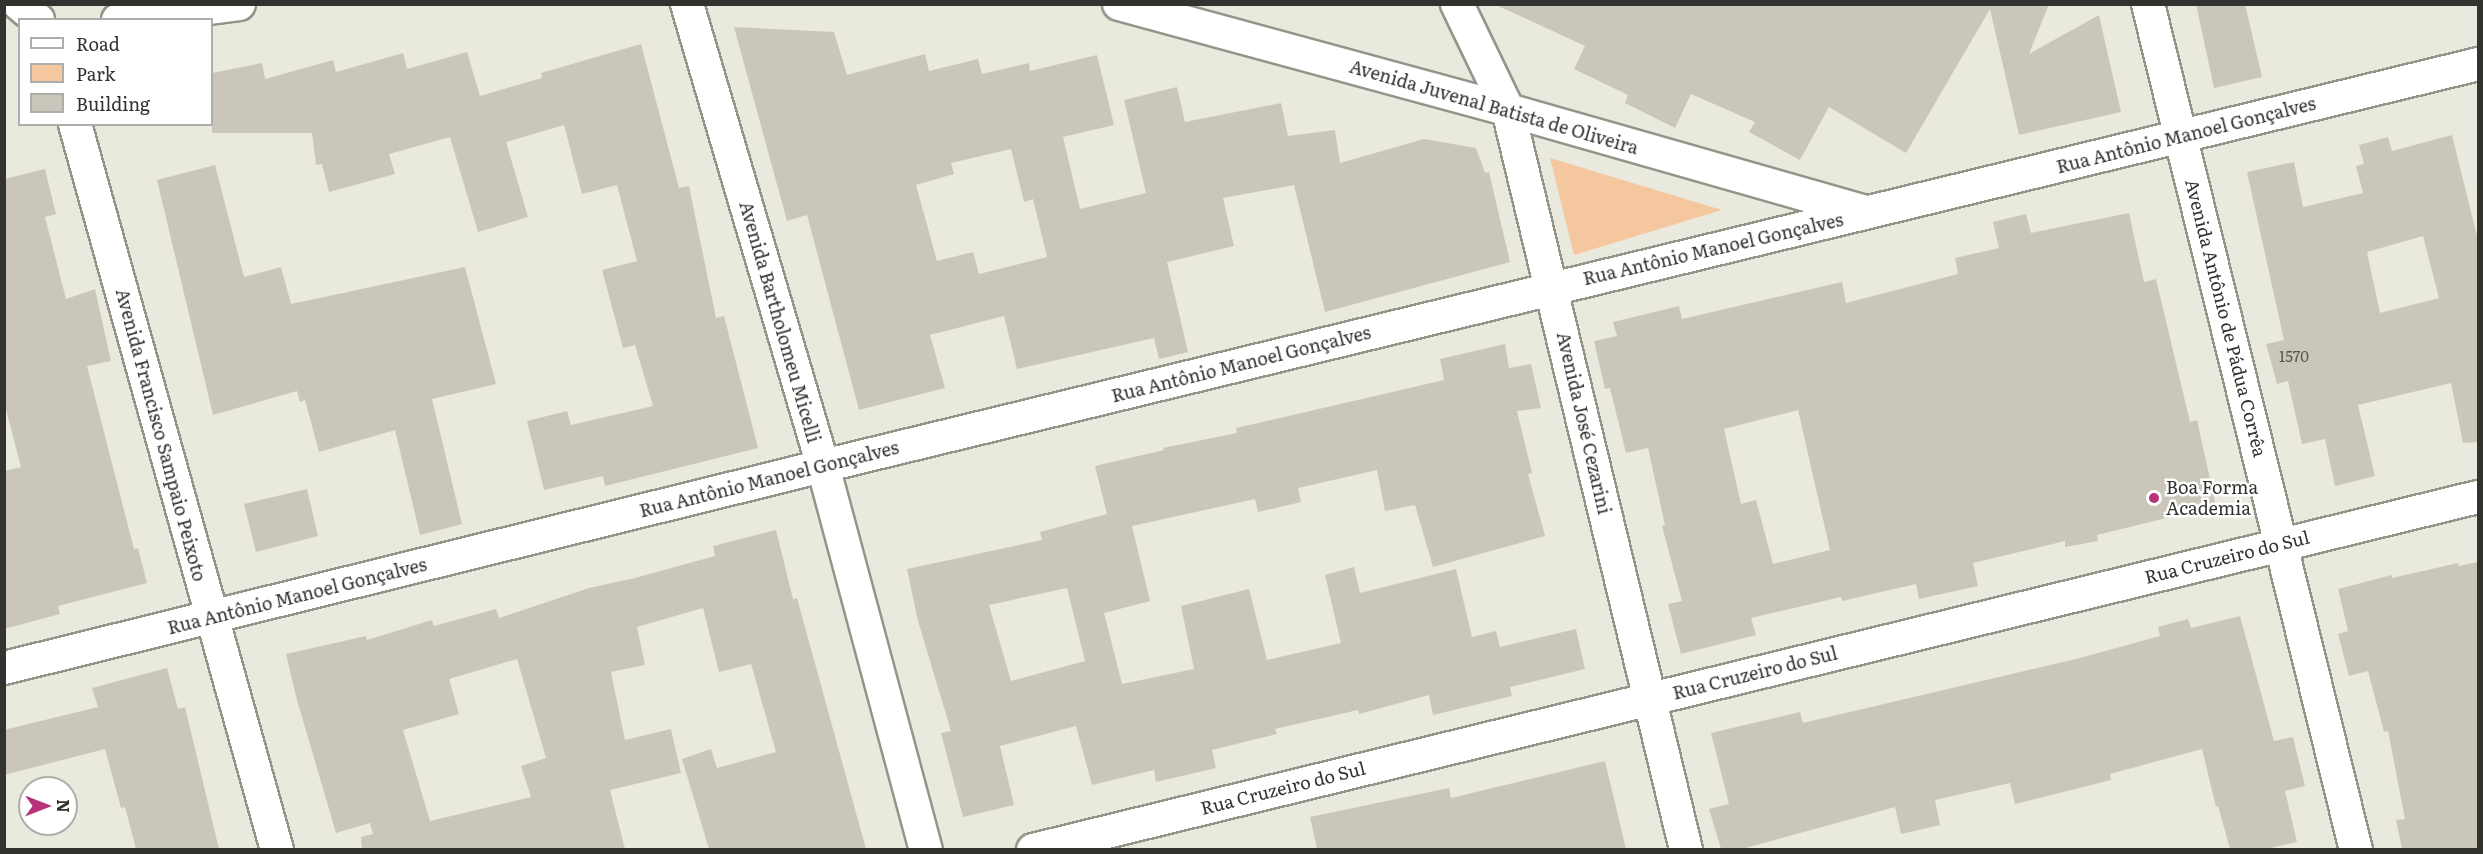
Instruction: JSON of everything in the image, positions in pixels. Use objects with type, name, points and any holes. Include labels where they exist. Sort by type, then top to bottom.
[{"type":"street","points":[[19,4],[36,18]]},
{"type":"street","points":[[133,18],[239,4]]},
{"type":"street","name":"Avenida Bartholomeu Micelli","points":[[687,4],[823,465],[926,849]]},
{"type":"street","name":"Avenida Juvenal Batista de Oliveira","points":[[1119,4],[1508,110],[1867,213]]},
{"type":"street","name":"Avenida José Cezarini","points":[[1457,4],[1508,110],[1648,699],[1686,849]]},
{"type":"street","name":"Avenida Antônio de Pádua Corrêa","points":[[2148,4],[2356,849]]},
{"type":"street","name":"Rua Antônio Manoel Gonçalves","points":[[4,668],[823,465],[2478,64]]},
{"type":"street","name":"Avenida Francisco Sampaio Peixoto","points":[[76,126],[277,849]]},
{"type":"street","name":"Rua Cruzeiro do Sul","points":[[1033,849],[2478,497]]},
{"type":"green space","points":[[1550,158],[1722,210],[1574,255]]},
{"type":"building","points":[[1494,4],[2049,4],[2029,54],[2099,15],[2121,112],[2019,135],[1990,9],[1906,153],[1829,107],[1800,160],[1749,132],[1755,122],[1691,94],[1675,128],[1625,103],[1628,95],[1574,69],[1585,46]]},
{"type":"building","points":[[2196,4],[2245,4],[2262,77],[2214,88]]},
{"type":"building","points":[[734,27],[834,32],[847,75],[925,54],[929,71],[978,59],[982,74],[1029,63],[1030,71],[1097,55],[1114,125],[1063,137],[1080,209],[1146,193],[1124,100],[1177,87],[1185,122],[1281,103],[1288,136],[1335,130],[1340,163],[1424,139],[1476,148],[1485,173],[1489,172],[1510,262],[1325,312],[1294,185],[1223,198],[1234,246],[1167,262],[1188,352],[1159,359],[1154,338],[1017,369],[1004,316],[930,335],[945,388],[859,410],[807,215],[787,221]],"holes":[[[1011,149],[1024,202],[1033,199],[1047,257],[979,274],[973,252],[937,261],[916,185],[954,174],[951,163]]]},
{"type":"building","points":[[641,44],[679,188],[689,186],[716,318],[724,316],[758,448],[605,486],[603,476],[544,490],[527,421],[567,411],[571,425],[653,406],[635,345],[623,348],[602,270],[637,261],[617,185],[582,194],[564,125],[506,142],[528,217],[478,232],[450,137],[389,154],[395,174],[329,192],[322,164],[316,165],[312,133],[212,133],[213,73],[262,63],[265,79],[333,60],[336,72],[403,53],[407,69],[467,52],[480,96],[542,78],[541,73]]},
{"type":"building","points":[[2452,135],[2478,240],[2478,442],[2463,443],[2451,383],[2358,405],[2375,476],[2335,486],[2325,439],[2302,444],[2288,381],[2277,384],[2266,344],[2284,340],[2247,172],[2294,162],[2303,207],[2363,193],[2356,166],[2364,164],[2359,145],[2388,137],[2392,151]],"holes":[[[2423,236],[2439,298],[2380,313],[2367,252]]]},
{"type":"building","points":[[215,165],[244,277],[281,267],[291,304],[465,267],[496,384],[432,399],[462,524],[420,535],[395,430],[319,452],[305,400],[300,402],[297,391],[213,415],[157,180]]},
{"type":"building","points":[[45,169],[56,214],[45,217],[66,299],[95,289],[111,361],[87,366],[134,549],[138,548],[147,583],[58,606],[60,614],[4,629],[4,471],[21,467],[4,402],[4,179]]},
{"type":"building","points":[[2129,213],[2144,282],[2156,279],[2190,422],[2197,420],[2216,506],[2097,535],[2098,541],[2065,547],[2065,541],[1973,563],[1978,586],[1919,599],[1916,584],[1842,601],[1841,597],[1751,618],[1756,635],[1681,654],[1668,604],[1682,601],[1662,526],[1665,525],[1648,448],[1626,453],[1610,388],[1605,389],[1594,341],[1617,336],[1613,322],[1679,306],[1682,319],[1842,282],[1846,303],[1958,274],[1955,258],[1999,248],[1993,222],[2026,214],[2031,233]],"holes":[[[1798,410],[1830,550],[1773,564],[1756,500],[1741,504],[1724,429]]]},
{"type":"building","points":[[1505,344],[1509,368],[1531,364],[1541,408],[1517,411],[1532,473],[1528,474],[1545,536],[1433,567],[1415,505],[1385,511],[1377,470],[1298,488],[1301,502],[1258,512],[1255,499],[1132,526],[1150,601],[1104,613],[1122,684],[1194,669],[1181,606],[1249,589],[1267,660],[1341,643],[1325,575],[1354,567],[1360,593],[1456,569],[1472,637],[1496,631],[1500,647],[1576,629],[1585,669],[1510,687],[1512,696],[1433,715],[1429,695],[1359,714],[1358,710],[1275,729],[1277,734],[1212,750],[1216,768],[1156,782],[1154,770],[1092,785],[1076,726],[1000,746],[1014,805],[963,817],[941,733],[951,731],[918,621],[907,569],[1042,540],[1040,532],[1107,514],[1095,466],[1164,450],[1163,448],[1237,433],[1236,428],[1444,380],[1440,359]],"holes":[[[1067,588],[1085,661],[1011,681],[989,605]]]},
{"type":"building","points":[[307,489],[318,536],[256,552],[244,504]]},
{"type":"building","points":[[776,530],[793,599],[797,598],[866,849],[709,849],[682,759],[711,749],[717,768],[776,752],[751,664],[719,672],[703,608],[637,627],[645,665],[611,672],[625,740],[671,729],[681,773],[610,790],[625,849],[362,849],[361,837],[373,834],[370,823],[336,833],[286,654],[366,636],[367,640],[432,620],[434,626],[496,609],[499,618],[589,588],[715,556],[713,546]],"holes":[[[517,659],[546,758],[521,766],[531,797],[430,821],[403,730],[459,714],[449,679]]]},
{"type":"building","points":[[2478,562],[2478,849],[2402,849],[2396,820],[2405,819],[2388,731],[2384,732],[2368,671],[2349,676],[2338,634],[2348,631],[2338,589],[2392,575],[2392,578],[2458,563],[2459,566]]},
{"type":"building","points":[[2240,616],[2274,741],[2293,737],[2305,786],[2285,791],[2297,842],[2266,849],[2230,849],[2218,806],[2216,807],[2202,749],[2110,774],[2111,780],[2015,804],[2010,783],[1935,800],[1940,825],[1901,834],[1895,807],[1742,849],[1721,849],[1709,809],[1729,804],[1711,733],[1800,712],[1803,723],[2080,658],[2160,636],[2158,627],[2188,619],[2191,628]]},
{"type":"building","points":[[167,668],[178,709],[185,707],[219,849],[136,849],[125,807],[121,808],[105,749],[4,775],[4,730],[98,707],[92,688]]},
{"type":"building","points":[[1605,761],[1626,849],[1317,849],[1310,817],[1449,788],[1451,798]]},
{"type":"place","name":"Boa Forma Academia","points":[[2154,498]]}]
